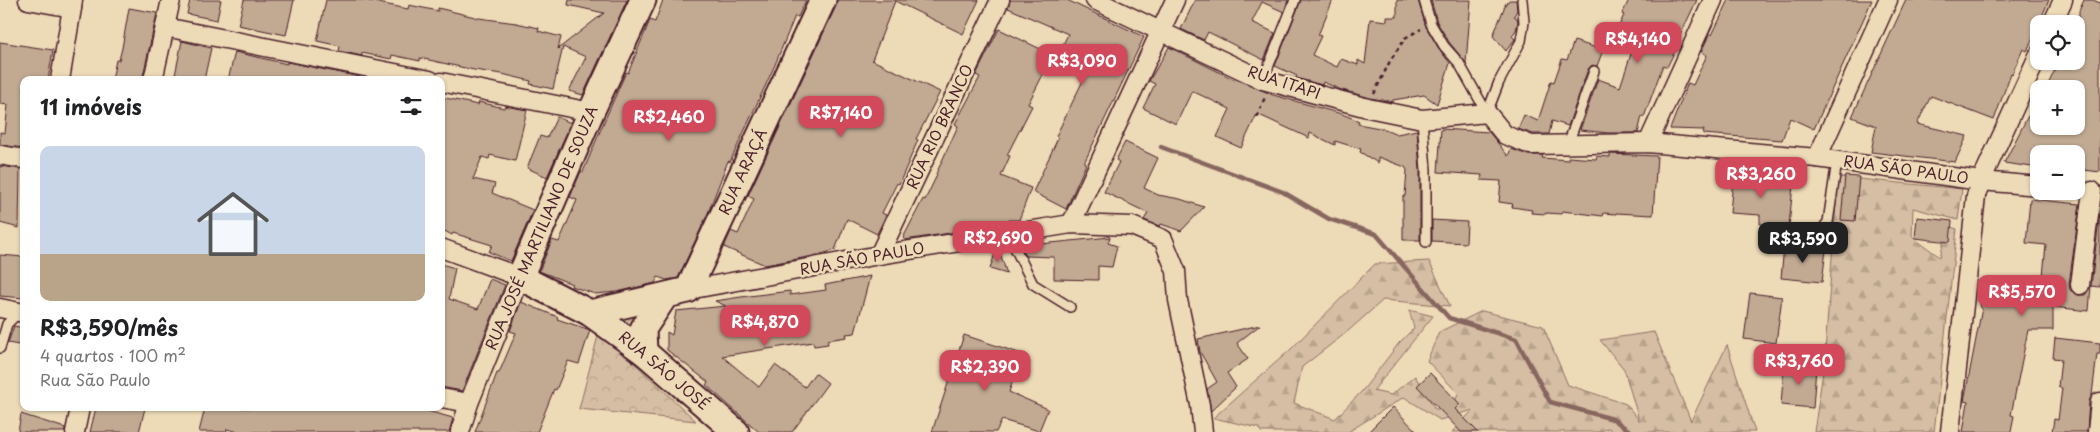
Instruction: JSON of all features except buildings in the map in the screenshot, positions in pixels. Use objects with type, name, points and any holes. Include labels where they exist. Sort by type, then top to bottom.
[{"type":"street","points":[[28,0],[72,4],[61,76]]},
{"type":"street","points":[[154,76],[171,0]]},
{"type":"street","name":"RUA JOSÉ MARTILIANO DE SOUZA","points":[[460,432],[469,403],[520,276],[591,112],[643,0]]},
{"type":"street","name":"RUA ARAÇÁ","points":[[644,352],[643,329],[676,293],[823,0]]},
{"type":"street","name":"RUA RIO BRANCO","points":[[879,255],[1000,0]]},
{"type":"street","name":"RUA ITAPI","points":[[1095,0],[1267,81],[1368,108],[1422,119],[1487,113]]},
{"type":"street","points":[[1071,224],[1174,0]]},
{"type":"street","points":[[1648,143],[1713,0]]},
{"type":"street","points":[[1817,158],[1888,0]]},
{"type":"street","points":[[2056,15],[2063,0]]},
{"type":"street","points":[[165,27],[410,76]]},
{"type":"street","points":[[1950,432],[1976,196],[1980,181],[2032,70]]},
{"type":"street","points":[[445,83],[591,112]]},
{"type":"street","name":"RUA SÃO PAULO","points":[[1487,113],[1505,135],[1531,146],[1648,143],[1817,158],[1980,181],[2030,185]]},
{"type":"street","points":[[0,154],[20,158]]},
{"type":"street","points":[[2080,285],[2089,191]]},
{"type":"street","name":"RUA SÃO PAULO","points":[[590,313],[676,293],[879,255],[1008,234],[1071,224],[1132,226],[1162,240],[1176,271],[1178,300],[1200,405],[1203,432]]},
{"type":"street","points":[[445,249],[520,276]]},
{"type":"street","name":"RUA SÃO JOSÉ","points":[[520,276],[590,313],[644,352],[736,432]]},
{"type":"street","points":[[0,308],[20,312]]},
{"type":"street","points":[[445,399],[469,403]]},
{"type":"street","points":[[2098,427],[2100,402]]},
{"type":"street","points":[[75,432],[79,411]]},
{"type":"lane","points":[[1267,81],[1295,0]]},
{"type":"lane","points":[[1424,0],[1431,24],[1444,46],[1459,63],[1487,113]]},
{"type":"lane","points":[[1487,113],[1499,82],[1521,41],[1524,22],[1522,0]]},
{"type":"lane","points":[[1568,144],[1594,70]]},
{"type":"lane","points":[[1422,119],[1426,170],[1426,242]]},
{"type":"lane","points":[[1794,232],[1809,234],[1820,232],[1828,222],[1837,161]]},
{"type":"lane","points":[[1008,234],[1033,284],[1070,307]]},
{"type":"lane","points":[[0,348],[7,324],[20,314]]},
{"type":"path","points":[[1368,108],[1390,61],[1405,38],[1431,24]]},
{"type":"path","points":[[1257,117],[1267,81]]},
{"type":"green space","points":[[1838,177],[1962,189],[1958,220],[1913,208],[1912,237],[1940,257],[1947,226],[1957,229],[1934,432],[1814,432],[1824,365]]},
{"type":"green space","points":[[1429,261],[1450,306],[1383,300],[1347,332],[1302,367],[1294,403],[1335,419],[1363,390],[1399,343],[1414,328],[1409,310],[1433,316],[1373,391],[1391,395],[1415,376],[1435,409],[1453,409],[1458,393],[1427,361],[1439,332],[1482,311],[1543,326],[1568,385],[1626,404],[1639,420],[1624,369],[1600,340],[1654,332],[1691,421],[1727,345],[1755,432],[1612,432],[1609,428],[1599,432],[1452,432],[1473,410],[1440,420],[1404,397],[1348,432],[1261,432],[1259,428],[1213,418],[1290,350],[1375,264]]},
{"type":"green space","points":[[640,310],[634,327],[617,320],[617,347],[696,421],[579,409],[599,332],[615,315]]},
{"type":"waterway","points":[[1161,147],[1283,192],[1329,219],[1376,234],[1449,318],[1516,339],[1550,402],[1613,419],[1631,432]]}]
